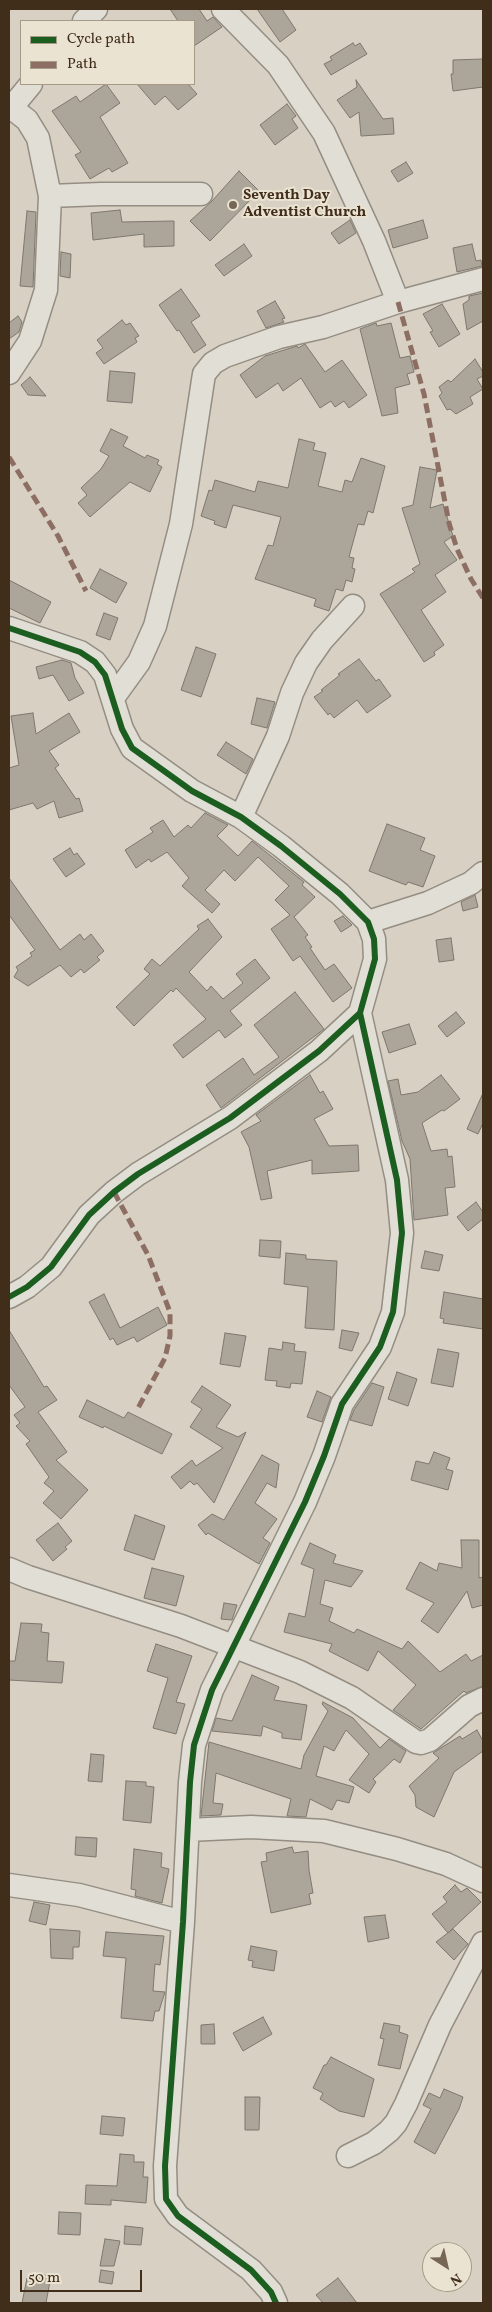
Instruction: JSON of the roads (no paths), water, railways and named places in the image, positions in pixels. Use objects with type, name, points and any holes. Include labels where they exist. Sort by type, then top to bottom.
[{"type":"street","points":[[85,20],[96,9]]},
{"type":"street","points":[[223,9],[278,66],[324,133],[374,241],[398,302]]},
{"type":"street","points":[[9,373],[30,341],[46,290],[50,196],[38,138],[27,120],[10,106],[29,85]]},
{"type":"street","points":[[50,196],[201,194]]},
{"type":"street","points":[[113,698],[139,662],[155,626],[181,524],[204,374],[213,364],[225,356],[279,337],[323,327],[398,302],[483,279]]},
{"type":"street","points":[[241,817],[278,736],[292,693],[306,663],[322,640],[353,606]]},
{"type":"street","points":[[9,628],[80,652],[95,662],[105,675],[122,729],[132,748],[192,791],[241,817],[281,846],[340,894],[368,922],[374,939],[376,959],[360,1013],[397,1180],[402,1233],[392,1312],[380,1348],[342,1404],[324,1456],[305,1502],[212,1690],[194,1745],[190,1782],[183,1922],[165,2166],[166,2199],[178,2216],[251,2270],[271,2292],[276,2303]]},
{"type":"street","points":[[368,922],[428,903],[471,883],[483,873]]},
{"type":"street","points":[[9,1297],[27,1287],[51,1267],[89,1215],[114,1192],[138,1174],[230,1118],[319,1051],[360,1013]]},
{"type":"street","points":[[9,1569],[28,1577],[172,1623],[300,1672],[352,1698],[397,1731],[421,1743],[430,1740],[469,1706],[483,1700]]},
{"type":"street","points":[[188,1830],[251,1827],[324,1831],[397,1849],[446,1864],[483,1881]]},
{"type":"street","points":[[9,1885],[79,1895],[183,1922]]},
{"type":"street","points":[[348,2156],[374,2143],[389,2131],[396,2122],[406,2104],[440,2025],[483,1943]]},
{"type":"place","name":"Seventh Day Adventist Church","points":[[233,205]]}]
